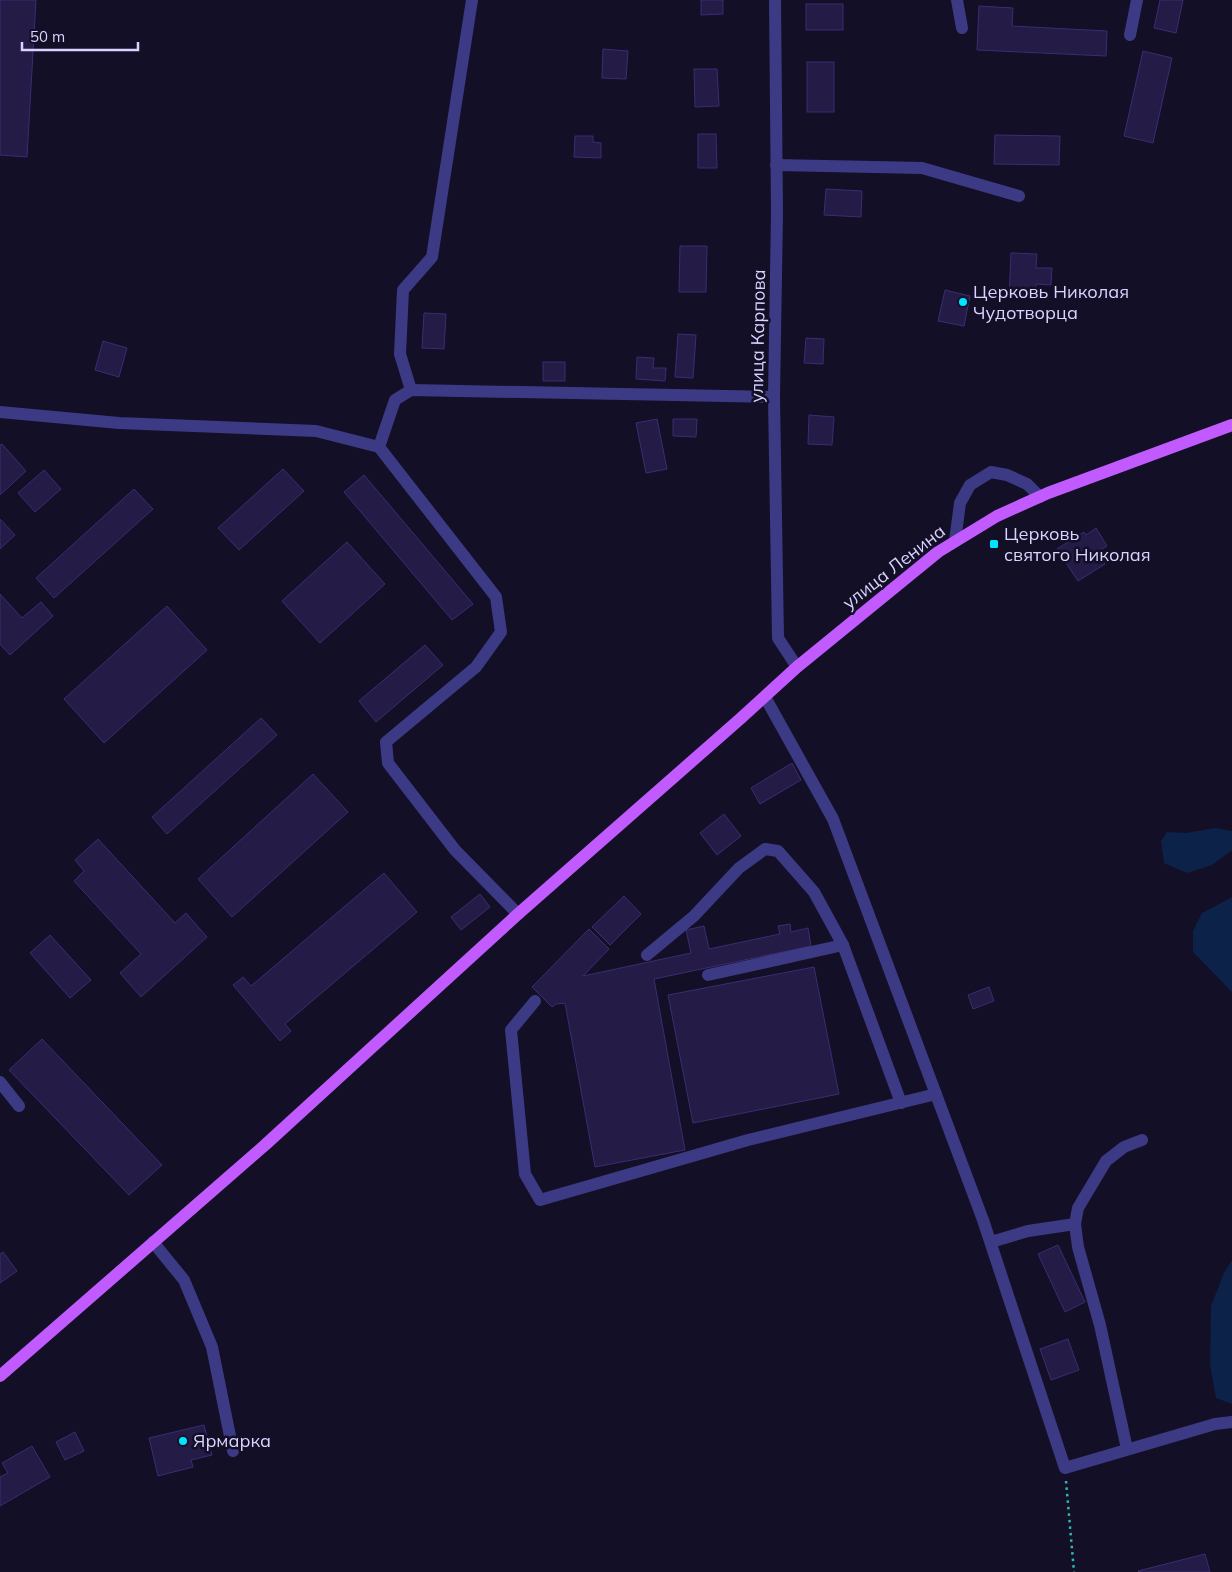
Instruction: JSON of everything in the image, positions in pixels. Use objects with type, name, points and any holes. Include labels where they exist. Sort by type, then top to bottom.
[{"type":"main road","name":"улица Ленина","points":[[0,1376],[272,1138],[518,914],[797,668],[938,552],[997,516],[1040,497],[1232,425]]},
{"type":"street","points":[[411,390],[400,354],[403,290],[432,256],[472,0]]},
{"type":"street","name":"улица Карпова","points":[[775,0],[774,397],[778,638],[797,668]]},
{"type":"street","points":[[957,0],[962,28]]},
{"type":"street","points":[[1130,35],[1137,0]]},
{"type":"street","points":[[776,166],[922,168],[1019,196]]},
{"type":"street","points":[[379,447],[395,400],[411,390],[774,397]]},
{"type":"street","points":[[0,412],[119,423],[316,430],[379,447],[496,597],[501,632],[476,667],[386,742],[388,763],[456,850],[518,914]]},
{"type":"street","points":[[955,541],[960,503],[970,485],[991,472],[1007,475],[1028,484],[1040,497]]},
{"type":"street","points":[[765,697],[833,819],[991,1242],[1065,1468],[1215,1424],[1232,1422]]},
{"type":"street","points":[[646,955],[694,916],[739,868],[764,848],[778,851],[814,892],[843,945],[901,1103]]},
{"type":"street","points":[[708,976],[843,945]]},
{"type":"street","points":[[536,1001],[511,1030],[525,1174],[540,1200],[748,1140],[936,1094]]},
{"type":"street","points":[[0,1082],[19,1106]]},
{"type":"street","points":[[1126,1449],[1100,1325],[1078,1246],[1075,1224],[1078,1208],[1106,1161],[1124,1147],[1142,1140]]},
{"type":"street","points":[[991,1242],[1028,1231],[1075,1224]]},
{"type":"street","points":[[153,1242],[184,1280],[212,1347],[233,1451]]},
{"type":"path","points":[[1065,1468],[1074,1572]]},
{"type":"water","points":[[1215,828],[1232,831],[1232,850],[1212,865],[1187,873],[1164,863],[1161,841],[1167,832],[1186,833]]},
{"type":"water","points":[[1232,897],[1232,992],[1193,952],[1193,931],[1202,913]]},
{"type":"water","points":[[1232,1260],[1232,1404],[1216,1398],[1210,1364],[1211,1306],[1224,1273]]},
{"type":"building","points":[[0,0],[36,0],[27,157],[0,155]]},
{"type":"building","points":[[701,0],[723,0],[723,14],[701,15]]},
{"type":"building","points":[[1160,0],[1183,0],[1176,33],[1154,28]]},
{"type":"building","points":[[806,4],[843,4],[843,30],[806,30]]},
{"type":"building","points":[[979,6],[1013,8],[1012,26],[1107,31],[1106,56],[977,50]]},
{"type":"building","points":[[603,49],[628,51],[626,79],[602,78]]},
{"type":"building","points":[[1143,51],[1172,58],[1153,143],[1124,136]]},
{"type":"building","points":[[807,62],[834,62],[834,112],[807,112]]},
{"type":"building","points":[[694,69],[717,69],[719,106],[695,107]]},
{"type":"building","points":[[698,134],[716,134],[717,168],[698,168]]},
{"type":"building","points":[[995,135],[1060,136],[1059,165],[994,164]]},
{"type":"building","points":[[575,136],[593,136],[593,142],[601,143],[601,158],[574,157]]},
{"type":"building","points":[[826,189],[862,191],[861,217],[824,215]]},
{"type":"building","points":[[680,246],[707,246],[706,292],[679,292]]},
{"type":"building","points":[[1011,253],[1037,254],[1036,268],[1052,268],[1051,285],[1036,284],[1035,298],[1009,297]]},
{"type":"building","points":[[945,290],[970,296],[964,326],[938,321]]},
{"type":"building","points":[[424,313],[446,314],[444,349],[422,348]]},
{"type":"building","points":[[678,334],[696,335],[693,378],[675,377]]},
{"type":"building","points":[[806,338],[824,339],[823,364],[804,363]]},
{"type":"building","points":[[103,341],[127,348],[119,377],[95,370]]},
{"type":"building","points":[[637,357],[654,358],[653,368],[666,368],[665,381],[636,379]]},
{"type":"building","points":[[543,362],[565,362],[565,381],[543,381]]},
{"type":"building","points":[[809,415],[834,417],[832,445],[808,444]]},
{"type":"building","points":[[657,419],[667,469],[646,473],[636,423]]},
{"type":"building","points":[[673,419],[697,419],[696,437],[673,436]]},
{"type":"building","points":[[2,444],[26,471],[0,495],[0,445]]},
{"type":"building","points":[[283,469],[304,491],[239,550],[218,528]]},
{"type":"building","points":[[44,470],[61,489],[35,512],[18,493]]},
{"type":"building","points":[[364,475],[473,604],[452,620],[344,492]]},
{"type":"building","points":[[134,489],[153,509],[54,598],[36,578]]},
{"type":"building","points":[[0,519],[15,535],[0,549]]},
{"type":"building","points":[[1096,528],[1107,546],[1097,552],[1105,564],[1078,581],[1057,549],[1084,532],[1086,535]]},
{"type":"building","points":[[347,542],[385,584],[320,643],[282,601]]},
{"type":"building","points":[[0,594],[22,618],[41,602],[53,616],[10,655],[0,644]]},
{"type":"building","points":[[167,606],[207,650],[104,743],[64,699]]},
{"type":"building","points":[[425,645],[443,665],[376,722],[359,701]]},
{"type":"building","points":[[261,718],[277,735],[167,834],[152,817]]},
{"type":"building","points":[[792,763],[801,780],[760,804],[751,788]]},
{"type":"building","points":[[313,774],[348,812],[232,917],[198,879]]},
{"type":"building","points":[[724,814],[741,836],[717,855],[700,833]]},
{"type":"building","points":[[98,839],[175,923],[186,913],[207,937],[141,997],[120,973],[141,954],[74,881],[84,871],[75,860]]},
{"type":"building","points":[[384,873],[417,912],[285,1024],[291,1031],[280,1041],[233,985],[243,977],[251,986]]},
{"type":"building","points":[[480,894],[490,907],[461,930],[451,917]]},
{"type":"building","points":[[624,896],[641,914],[610,945],[592,927]]},
{"type":"building","points":[[790,924],[791,932],[808,928],[811,946],[654,979],[685,1150],[595,1167],[565,1003],[556,1004],[552,1007],[532,987],[589,929],[609,949],[583,976],[691,953],[686,930],[704,926],[709,949],[780,934],[778,926]]},
{"type":"building","points":[[50,935],[91,980],[70,998],[30,953]]},
{"type":"building","points":[[814,967],[839,1094],[693,1123],[668,995]]},
{"type":"building","points":[[989,987],[994,1001],[973,1009],[968,995]]},
{"type":"building","points":[[42,1039],[162,1165],[129,1195],[9,1070]]},
{"type":"building","points":[[1058,1245],[1085,1302],[1065,1312],[1038,1254]]},
{"type":"building","points":[[3,1252],[17,1271],[0,1283],[0,1254]]},
{"type":"building","points":[[1068,1339],[1079,1370],[1051,1380],[1040,1349]]},
{"type":"building","points":[[204,1425],[212,1455],[191,1460],[193,1467],[158,1476],[149,1438]]},
{"type":"building","points":[[75,1432],[84,1451],[65,1460],[56,1442]]},
{"type":"building","points":[[32,1446],[50,1477],[0,1506],[0,1477],[8,1473],[2,1463]]},
{"type":"building","points":[[1205,1554],[1210,1572],[1138,1571]]},
{"type":"place","name":"Церковь Николая Чудотворца","points":[[963,302]]},
{"type":"place","name":"Церковь святого Николая","points":[[994,544]]},
{"type":"place","name":"Ярмарка","points":[[183,1441]]}]
